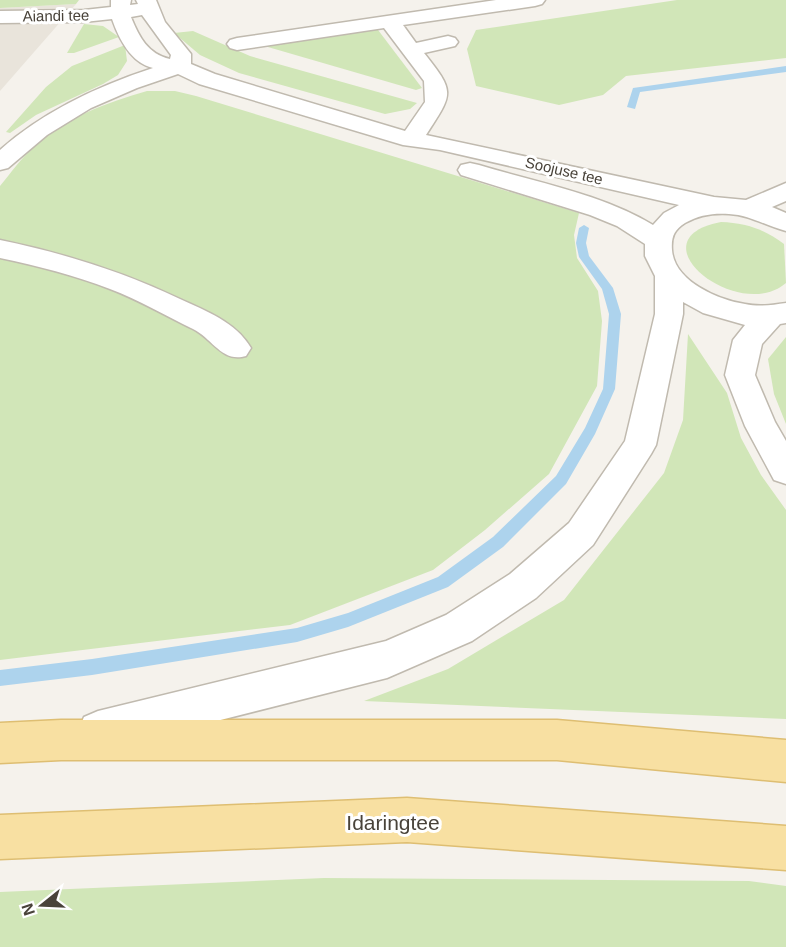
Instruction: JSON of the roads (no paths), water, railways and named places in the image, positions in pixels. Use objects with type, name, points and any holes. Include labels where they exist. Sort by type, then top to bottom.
[{"type":"main road","points":[[0,743],[61,740],[557,740],[786,761]]},
{"type":"main road","name":"Idaringtee","points":[[0,837],[407,820],[786,848]]},
{"type":"street","points":[[237,44],[525,1]]},
{"type":"street","points":[[0,163],[14,149],[64,112],[125,83],[180,67],[181,54],[161,30],[147,4]]},
{"type":"street","name":"Aiandi tee","points":[[0,17],[147,4]]},
{"type":"street","name":"Soojuse tee","points":[[120,7],[129,38],[150,61],[180,67],[207,79],[411,140],[440,142],[716,206]]},
{"type":"street","points":[[389,21],[435,81],[436,102],[411,140]]},
{"type":"street","points":[[411,50],[448,42]]},
{"type":"street","name":"Soojuse tee","points":[[411,140],[435,159],[599,209],[626,220],[658,240]]},
{"type":"street","points":[[750,208],[786,191]]},
{"type":"street","points":[[778,314],[741,314],[712,306],[686,292],[669,275],[659,257],[658,240],[665,225],[680,214],[700,207],[750,208],[786,223]]},
{"type":"street","points":[[0,249],[54,260],[122,283],[212,326],[236,348]]},
{"type":"street","points":[[61,740],[387,659],[459,628],[523,586],[581,534],[640,445],[669,314],[669,275]]},
{"type":"street","points":[[778,314],[748,340],[740,375],[761,426],[786,470]]},
{"type":"waterway","points":[[632,107],[636,90],[786,69]]},
{"type":"waterway","points":[[0,678],[92,667],[297,635],[348,620],[443,582],[498,542],[561,480],[590,430],[609,389],[615,314],[607,288],[584,257],[581,243],[584,228]]}]
